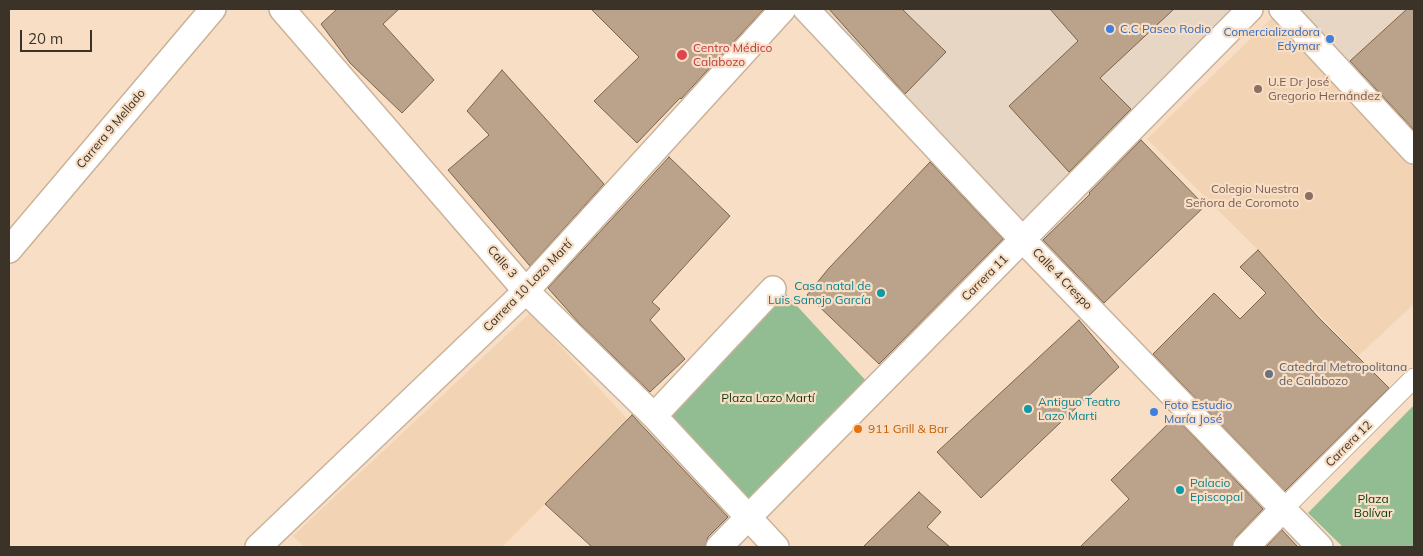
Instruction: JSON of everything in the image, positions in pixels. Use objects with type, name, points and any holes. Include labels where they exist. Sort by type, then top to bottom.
[{"type":"street","name":"Carrera 9 Mellado","points":[[9,250],[213,9]]},
{"type":"street","name":"Calle 3","points":[[282,9],[526,291],[654,416],[776,547]]},
{"type":"street","name":"Carrera 10 Lazo Martí","points":[[258,547],[526,291],[783,9]]},
{"type":"street","name":"Calle 4 Crespo","points":[[806,9],[1024,240],[1320,547]]},
{"type":"street","name":"Carrera 11","points":[[719,547],[1250,9]]},
{"type":"street","points":[[1282,9],[1414,151]]},
{"type":"street","points":[[654,416],[773,289]]},
{"type":"street","name":"Carrera 12","points":[[1283,509],[1414,378]]},
{"type":"street","points":[[1246,547],[1283,509]]},
{"type":"shaded area","points":[[817,9],[1255,9],[1024,221]]},
{"type":"shaded area","points":[[1291,9],[1414,9],[1414,138]]},
{"type":"shaded area","name":"Colegio Nuestra Señora de Coromoto","points":[[1274,16],[1414,166],[1414,304],[1358,356],[1258,250],[1147,139]]},
{"type":"shaded area","points":[[530,313],[628,420],[502,547],[304,547],[293,536]]},
{"type":"green space","name":"Plaza Lazo Martí","points":[[786,294],[868,383],[749,505],[666,415]]},
{"type":"green space","name":"Plaza Bolívar","points":[[1414,405],[1414,547],[1343,547],[1308,513]]},
{"type":"building","points":[[337,9],[399,9],[383,24],[434,80],[402,113],[350,63],[321,24]]},
{"type":"building","name":"Centro Médico Calabozo","points":[[591,9],[764,9],[681,99],[637,143],[594,101],[639,57]]},
{"type":"building","points":[[829,9],[902,9],[946,52],[905,94]]},
{"type":"building","points":[[1050,9],[1174,9],[1100,78],[1131,109],[1069,172],[1009,106],[1078,41]]},
{"type":"building","points":[[1407,9],[1414,9],[1414,130],[1350,61]]},
{"type":"building","points":[[502,70],[604,184],[530,266],[448,170],[489,135],[467,111]]},
{"type":"building","points":[[1141,140],[1205,206],[1104,303],[1043,240]]},
{"type":"building","points":[[669,157],[730,216],[652,302],[660,309],[650,320],[685,359],[650,392],[579,323],[548,288]]},
{"type":"building","points":[[930,162],[1003,239],[879,364],[807,295],[829,268]]},
{"type":"building","name":"Catedral Metropolitana de Calabozo","points":[[1258,250],[1319,318],[1389,388],[1285,491],[1153,354],[1214,293],[1240,319],[1266,293],[1240,267]]},
{"type":"building","name":"Antiguo Teatro Lazo Marti","points":[[1079,320],[1119,367],[981,498],[937,452]]},
{"type":"building","points":[[632,415],[728,517],[708,537],[705,547],[592,547],[545,504]]},
{"type":"building","name":"Palacio Episcopal","points":[[1175,417],[1263,509],[1236,537],[1232,547],[1080,547],[1129,499],[1111,480]]},
{"type":"building","points":[[919,492],[941,512],[927,527],[950,547],[863,547]]},
{"type":"building","points":[[1282,530],[1298,547],[1266,547]]},
{"type":"place","name":"C.C Paseo Rodio","points":[[1110,29]]},
{"type":"place","name":"Comercializadora Edymar","points":[[1330,39]]},
{"type":"place","name":"Centro Médico Calabozo","points":[[682,55]]},
{"type":"place","name":"U.E Dr José Gregorio Hernández","points":[[1258,89]]},
{"type":"place","name":"Colegio Nuestra Señora de Coromoto","points":[[1309,196]]},
{"type":"place","name":"Casa natal de Luis Sanojo García","points":[[881,293]]},
{"type":"place","name":"Catedral Metropolitana de Calabozo","points":[[1269,374]]},
{"type":"place","name":"Antiguo Teatro Lazo Marti","points":[[1028,409]]},
{"type":"place","name":"Foto Estudio María José","points":[[1154,412]]},
{"type":"place","name":"911 Grill & Bar","points":[[858,429]]},
{"type":"place","name":"Palacio Episcopal","points":[[1180,490]]}]
